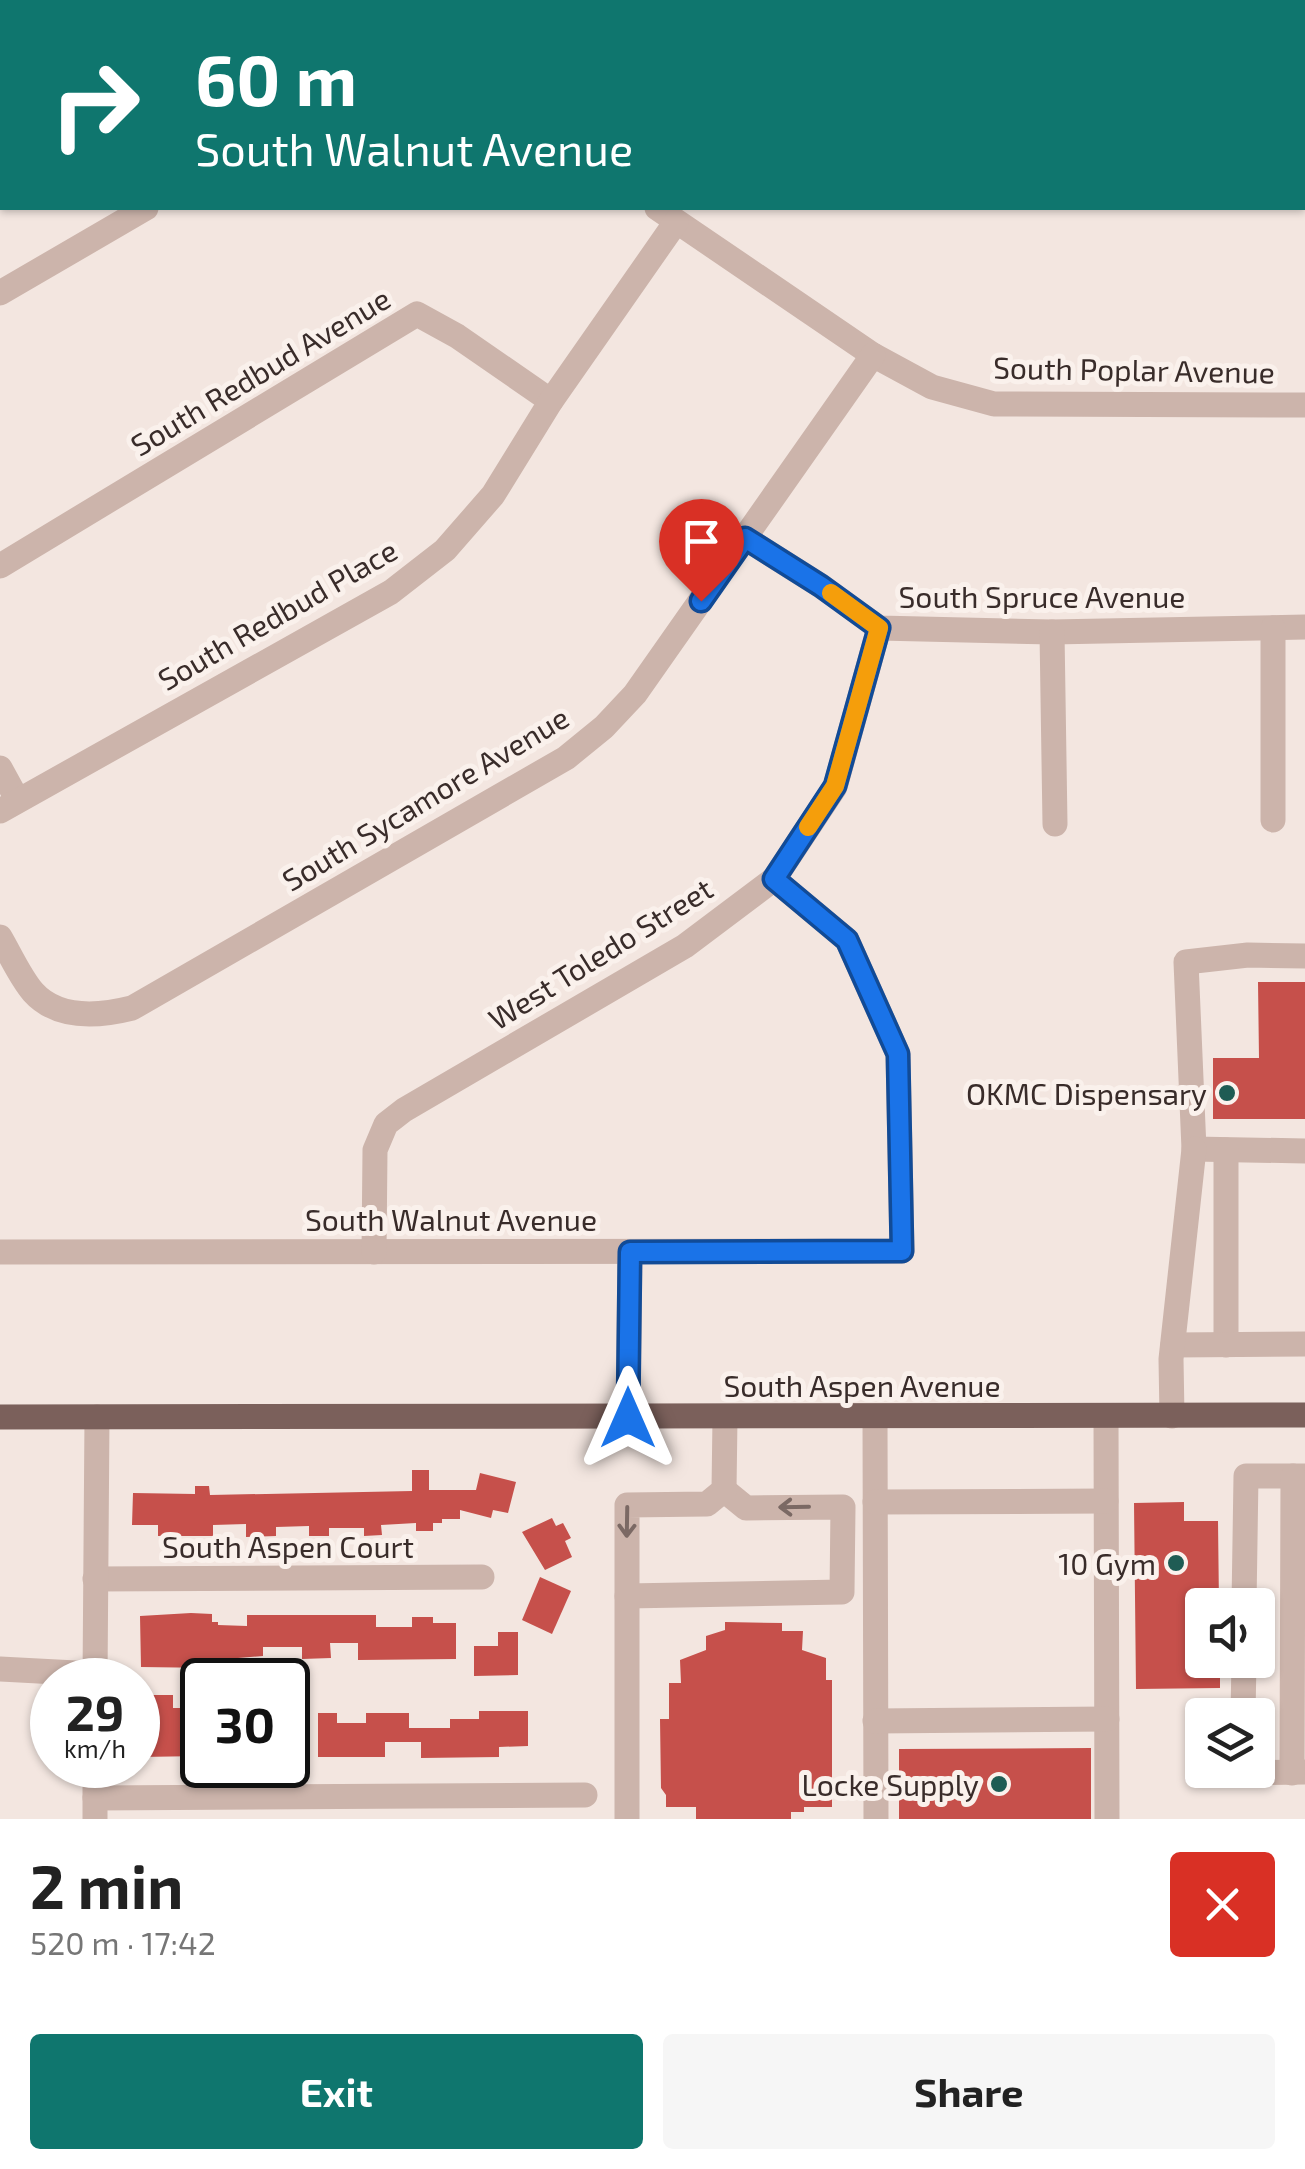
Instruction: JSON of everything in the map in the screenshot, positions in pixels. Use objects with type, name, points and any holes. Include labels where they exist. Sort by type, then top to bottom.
[{"type":"main road","name":"South Aspen Avenue","points":[[0,1417],[1305,1416]]},
{"type":"street","points":[[0,293],[143,210]]},
{"type":"street","name":"South Poplar Avenue","points":[[666,215],[872,355],[932,387],[994,404],[1305,404]]},
{"type":"street","name":"South Redbud Place","points":[[8,805],[391,592],[445,550],[493,495],[666,215]]},
{"type":"street","name":"South Redbud Avenue","points":[[0,566],[418,314],[552,401]]},
{"type":"street","name":"South Sycamore Avenue","points":[[0,936],[34,994],[64,1010],[97,1017],[132,1008],[566,758],[604,727],[635,694],[872,355]]},
{"type":"street","name":"South Spruce Avenue","points":[[745,538],[879,628],[1052,632],[1305,628]]},
{"type":"street","name":"West Toledo Street","points":[[374,1252],[375,1150],[386,1124],[686,946],[774,879],[835,786],[879,628]]},
{"type":"street","points":[[1272,820],[1274,628]]},
{"type":"street","points":[[1052,632],[1055,824]]},
{"type":"street","points":[[0,768],[8,805]]},
{"type":"street","name":"South Walnut Avenue","points":[[0,1252],[902,1251],[898,1054],[847,940],[774,879]]},
{"type":"street","points":[[1172,1416],[1173,1345],[1194,1150],[1186,962],[1248,955],[1305,956]]},
{"type":"street","points":[[1194,1150],[1305,1151]]},
{"type":"street","points":[[1226,1150],[1226,1344]]},
{"type":"street","points":[[628,1418],[630,1252]]},
{"type":"street","points":[[1173,1345],[1305,1344]]},
{"type":"street","points":[[1106,1416],[1107,1819]]},
{"type":"street","points":[[95,1658],[96,1417]]},
{"type":"street","points":[[875,1417],[876,1819]]},
{"type":"street","points":[[716,1497],[725,1418]]},
{"type":"street","points":[[1244,1588],[1246,1476],[1299,1476],[1299,1772]]},
{"type":"street","points":[[627,1596],[842,1592],[843,1506],[746,1508],[716,1497],[627,1505],[627,1596],[629,1817]]},
{"type":"street","points":[[875,1502],[1106,1501]]},
{"type":"street","name":"South Aspen Court","points":[[94,1579],[482,1577]]},
{"type":"street","points":[[0,1668],[30,1671]]},
{"type":"street","points":[[875,1721],[1106,1720]]},
{"type":"street","points":[[95,1808],[585,1795]]},
{"type":"building","points":[[1258,982],[1305,982],[1305,1119],[1213,1119],[1213,1058],[1259,1058]]},
{"type":"building","points":[[412,1470],[429,1470],[429,1490],[476,1490],[480,1473],[516,1482],[508,1513],[493,1510],[491,1518],[460,1510],[460,1519],[433,1523],[433,1531],[416,1531],[416,1523],[381,1525],[382,1535],[364,1536],[364,1528],[329,1528],[329,1536],[309,1536],[309,1526],[276,1527],[276,1536],[246,1537],[246,1524],[213,1525],[213,1536],[158,1536],[158,1525],[132,1525],[133,1493],[195,1494],[195,1486],[209,1486],[210,1495],[412,1491]]},
{"type":"building","name":"10 Gym","points":[[1184,1502],[1184,1521],[1218,1521],[1219,1588],[1185,1588],[1185,1678],[1220,1678],[1220,1688],[1136,1689],[1134,1503]]},
{"type":"building","points":[[552,1518],[556,1526],[563,1523],[571,1538],[565,1541],[572,1557],[545,1570],[522,1532]]},
{"type":"building","points":[[540,1577],[571,1591],[552,1634],[522,1620]]},
{"type":"building","points":[[212,1614],[212,1622],[218,1625],[247,1626],[247,1615],[376,1615],[376,1627],[412,1627],[412,1617],[433,1617],[433,1623],[456,1623],[456,1659],[358,1660],[358,1643],[330,1643],[331,1658],[302,1658],[302,1647],[263,1647],[263,1656],[180,1658],[180,1668],[160,1667],[160,1658],[141,1658],[140,1616]]},
{"type":"building","points":[[725,1622],[782,1623],[782,1631],[803,1631],[802,1650],[826,1658],[826,1680],[832,1680],[832,1807],[804,1807],[804,1812],[791,1812],[791,1819],[696,1819],[696,1807],[666,1807],[666,1795],[661,1788],[660,1719],[669,1719],[669,1683],[681,1683],[680,1660],[706,1650],[706,1636],[725,1630]]},
{"type":"building","points":[[498,1632],[518,1632],[518,1675],[474,1676],[474,1646],[498,1646]]},
{"type":"building","points":[[160,1695],[173,1695],[173,1708],[180,1708],[180,1756],[160,1757]]},
{"type":"building","points":[[479,1711],[528,1711],[528,1746],[499,1747],[499,1757],[421,1758],[421,1742],[385,1742],[385,1757],[318,1757],[318,1713],[337,1713],[337,1723],[366,1723],[366,1713],[409,1713],[409,1728],[450,1728],[450,1719],[479,1719]]},
{"type":"building","name":"Locke Supply","points":[[1091,1748],[1091,1819],[899,1819],[899,1749]]},
{"type":"slow traffic","points":[[808,827],[835,786],[879,628],[831,593]]},
{"type":"place","name":"OKMC Dispensary","points":[[1227,1093]]},
{"type":"place","name":"10 Gym","points":[[1176,1563]]},
{"type":"place","name":"Locke Supply","points":[[999,1784]]},
{"type":"route","points":[[628,1418],[630,1252],[902,1251],[898,1054],[847,940],[774,879],[835,786],[879,628],[745,538],[701,601]]}]
